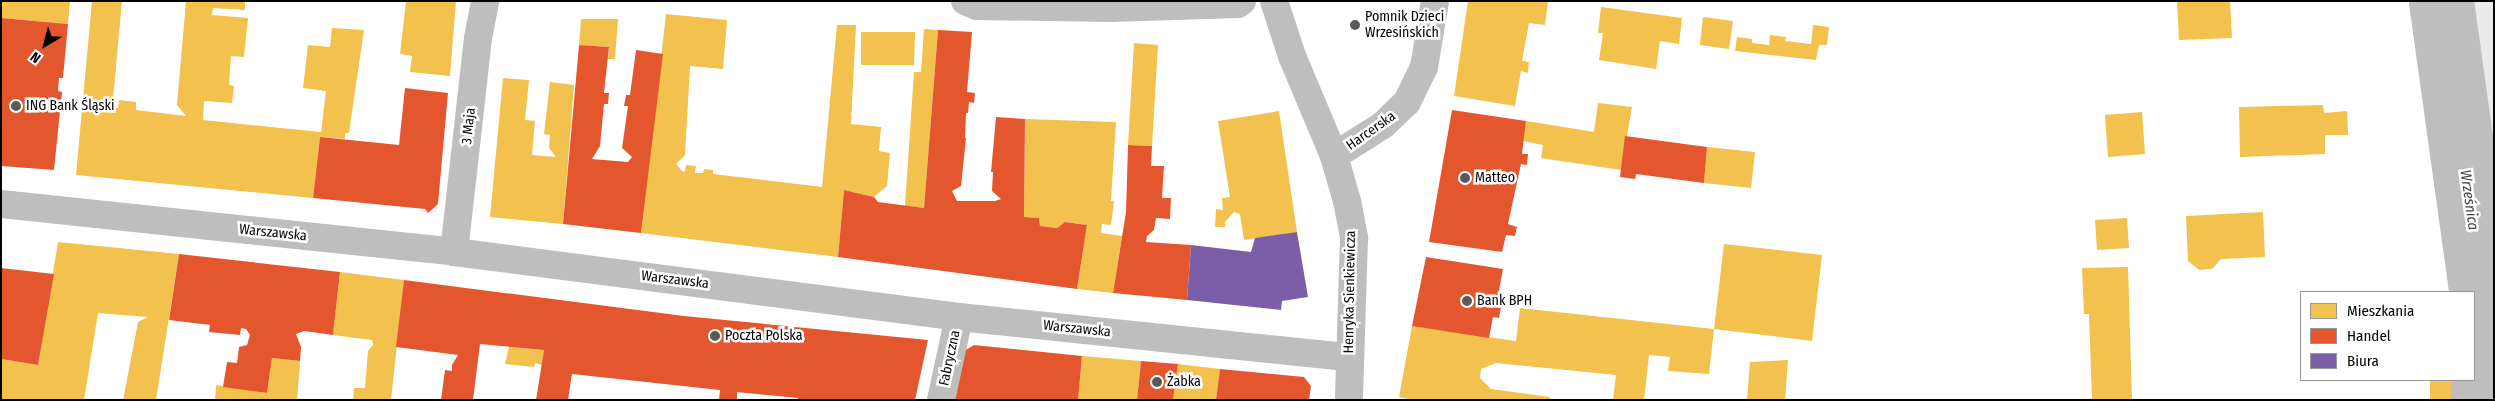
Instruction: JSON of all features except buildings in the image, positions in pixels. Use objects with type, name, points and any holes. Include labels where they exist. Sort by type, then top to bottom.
[{"type":"street","name":"3 Maja","points":[[454,252],[478,38],[485,1]]},
{"type":"street","points":[[964,1],[977,6],[1238,4],[1242,1]]},
{"type":"street","name":"Harcerska","points":[[1274,1],[1292,56],[1334,156],[1383,125],[1407,102],[1424,66],[1435,1]]},
{"type":"street","name":"Henryka Sienkiewicza","points":[[1334,156],[1347,201],[1354,238],[1349,400]]},
{"type":"street","name":"Warszawska","points":[[1,204],[454,252],[959,317],[1349,356]]},
{"type":"street","name":"Fabryczna","points":[[941,400],[959,317]]},
{"type":"shaded area","points":[[2459,1],[2494,1],[2494,257]]},
{"type":"waterway","name":"Wrześnica","points":[[2441,1],[2485,317],[2483,400]]},
{"type":"place","name":"Pomnik Dzieci Wrzesińskich","points":[[1355,25]]},
{"type":"place","name":"ING Bank Śląski","points":[[16,106]]},
{"type":"place","name":"Matteo","points":[[1465,178]]},
{"type":"place","name":"Bank BPH","points":[[1467,301]]},
{"type":"place","name":"Poczta Polska","points":[[715,336]]},
{"type":"place","name":"Żabka","points":[[1157,382]]}]
